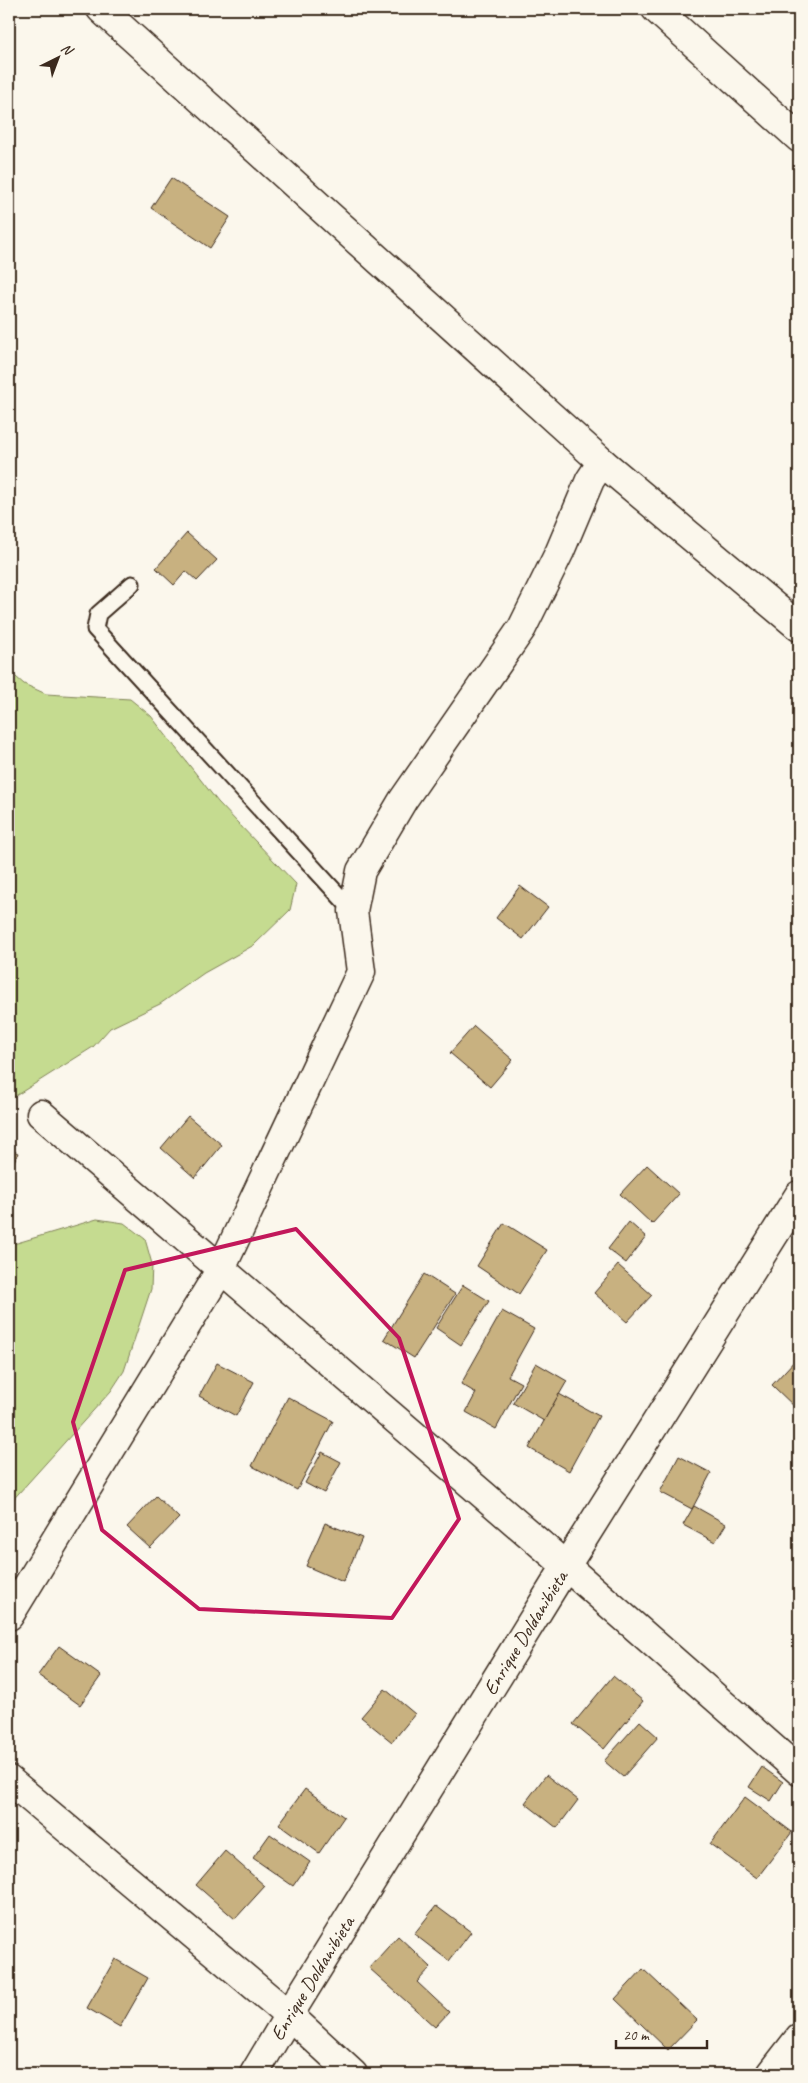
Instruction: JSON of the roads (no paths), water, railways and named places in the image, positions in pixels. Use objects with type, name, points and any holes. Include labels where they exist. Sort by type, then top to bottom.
[{"type":"street","points":[[101,9],[602,462],[799,627]]},
{"type":"street","points":[[656,9],[799,138]]},
{"type":"street","points":[[9,1616],[221,1269],[362,972],[353,911],[361,871],[404,800],[522,628],[560,551],[590,480],[602,462]]},
{"type":"street","points":[[42,1114],[566,1566],[799,1772]]},
{"type":"street","name":"Enrique Doldanibieta","points":[[254,2074],[289,2014],[566,1566],[799,1194]]},
{"type":"street","points":[[9,1780],[289,2014],[353,2074]]},
{"type":"street","points":[[771,2074],[799,2038]]},
{"type":"lane","points":[[132,584],[98,614],[94,629],[353,911]]}]
